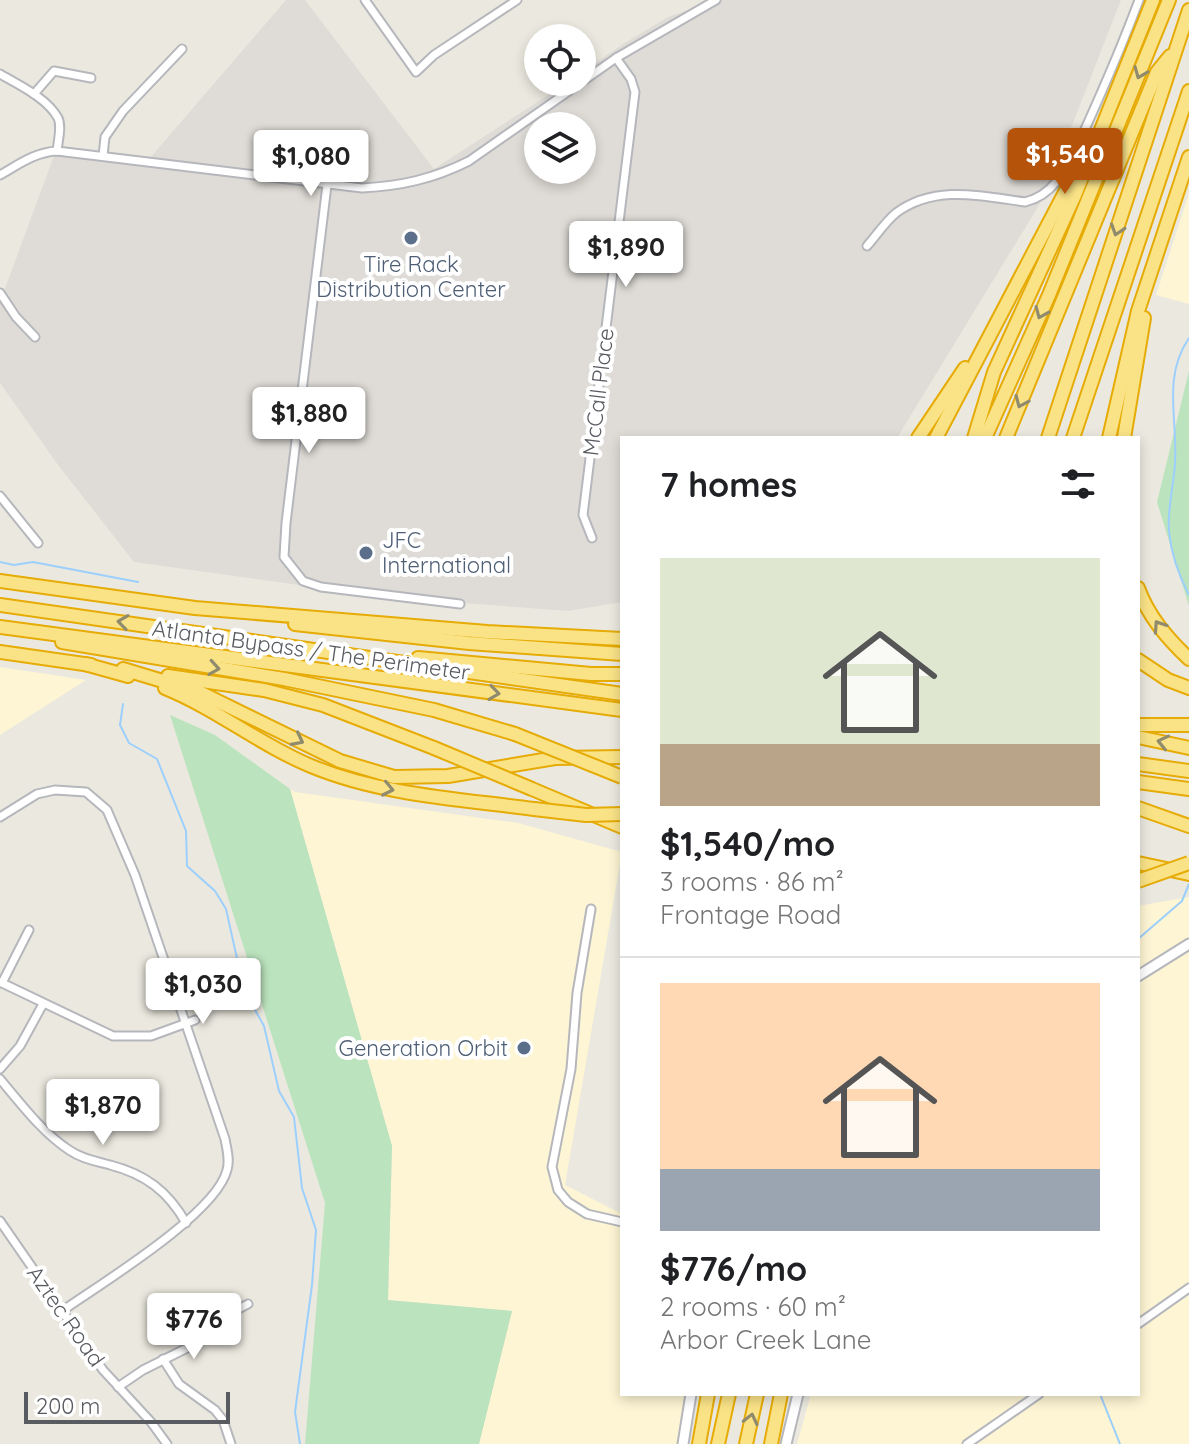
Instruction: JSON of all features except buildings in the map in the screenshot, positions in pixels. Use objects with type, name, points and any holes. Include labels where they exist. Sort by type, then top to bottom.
[{"type":"highway","points":[[981,435],[994,372],[1075,195],[1153,0]]},
{"type":"highway","points":[[981,435],[1049,295],[1169,0]]},
{"type":"highway","points":[[1049,436],[1189,10]]},
{"type":"highway","points":[[937,436],[1070,185],[1146,20]]},
{"type":"highway","points":[[1007,436],[1157,72],[1176,49]]},
{"type":"highway","points":[[1074,436],[1189,91]]},
{"type":"highway","points":[[1109,436],[1125,360],[1188,160]]},
{"type":"highway","points":[[1124,436],[1156,256]]},
{"type":"highway","points":[[920,436],[940,409],[1014,291]]},
{"type":"highway","points":[[1130,436],[1136,367]]},
{"type":"highway","points":[[1081,436],[1083,409]]},
{"type":"highway","points":[[0,582],[293,624],[469,643],[620,654]]},
{"type":"highway","points":[[1140,593],[1167,638],[1189,659]]},
{"type":"highway","name":"Atlanta Bypass / The Perimeter","points":[[0,605],[620,694]]},
{"type":"highway","points":[[195,608],[578,637],[620,636]]},
{"type":"highway","points":[[0,628],[92,649],[284,679],[434,710],[515,734],[620,776]]},
{"type":"highway","name":"Atlanta Bypass / The Perimeter","points":[[0,628],[620,710]]},
{"type":"highway","points":[[536,647],[620,648]]},
{"type":"highway","points":[[311,648],[591,674],[620,674]]},
{"type":"highway","points":[[0,652],[264,690],[323,705],[366,719],[620,826]]},
{"type":"highway","points":[[1140,661],[1168,680],[1189,688]]},
{"type":"highway","points":[[85,664],[188,698],[271,747],[332,775],[391,790],[586,815],[620,814]]},
{"type":"highway","points":[[123,669],[199,692],[340,761],[394,777],[448,776],[555,758],[620,757]]},
{"type":"highway","points":[[1140,725],[1189,725]]},
{"type":"highway","points":[[1140,737],[1189,748]]},
{"type":"highway","points":[[1140,764],[1189,771]]},
{"type":"highway","points":[[1140,782],[1189,789]]},
{"type":"highway","points":[[1140,809],[1189,826]]},
{"type":"highway","points":[[1140,863],[1189,874]]},
{"type":"highway","points":[[1140,880],[1189,863]]},
{"type":"highway","points":[[699,1444],[708,1396]]},
{"type":"highway","points":[[718,1444],[729,1396]]},
{"type":"highway","points":[[746,1444],[757,1396]]},
{"type":"highway","points":[[771,1444],[781,1396]]},
{"type":"street","points":[[365,0],[416,72],[434,55],[517,0]]},
{"type":"street","points":[[0,175],[32,156],[44,151],[57,151],[327,185],[396,187],[447,172],[499,140],[616,58],[716,0]]},
{"type":"street","points":[[867,246],[895,214],[930,197],[964,193],[1025,202],[1050,189],[1059,180],[1104,87],[1139,0]]},
{"type":"street","points":[[103,156],[105,137],[123,111],[182,49]]},
{"type":"street","name":"McCall Place","points":[[592,538],[583,515],[635,92],[631,79],[616,58]]},
{"type":"street","points":[[34,94],[54,71],[91,78]]},
{"type":"street","points":[[0,74],[34,94],[60,121],[57,151]]},
{"type":"street","points":[[327,185],[284,557],[303,581],[321,587],[460,604]]},
{"type":"street","points":[[0,293],[16,317],[35,337]]},
{"type":"street","points":[[0,496],[38,543]]},
{"type":"street","points":[[0,817],[37,794],[55,790],[86,792],[107,810],[135,875],[225,1139],[228,1158],[227,1173],[201,1210],[62,1311]]},
{"type":"street","points":[[591,909],[577,993],[571,1069],[552,1167],[558,1190],[568,1202],[587,1214],[620,1222]]},
{"type":"street","points":[[29,930],[1,983],[113,1036],[151,1036],[195,1020]]},
{"type":"street","points":[[1140,975],[1189,944]]},
{"type":"street","points":[[0,1069],[20,1046],[43,1004]]},
{"type":"street","points":[[0,1079],[68,1150],[82,1158],[142,1176],[166,1194],[186,1223]]},
{"type":"street","name":"Aztec Road","points":[[0,1221],[118,1387],[167,1444]]},
{"type":"street","points":[[1140,1323],[1189,1288]]},
{"type":"street","points":[[118,1387],[163,1359],[195,1344],[220,1319],[248,1304]]},
{"type":"street","points":[[163,1359],[179,1384],[215,1410],[223,1420],[231,1444]]},
{"type":"street","points":[[683,1444],[691,1396]]},
{"type":"street","points":[[786,1444],[798,1396]]},
{"type":"street","points":[[967,1444],[1036,1396]]},
{"type":"shaded area","points":[[286,0],[305,0],[434,169],[546,96],[596,96],[596,62],[668,17],[716,0],[1121,0],[1044,197],[898,436],[620,436],[620,602],[568,611],[385,597],[134,562],[58,465],[0,383],[0,302],[55,153],[143,166]]},
{"type":"shaded area","points":[[1189,193],[1189,304],[1156,295]]},
{"type":"shaded area","points":[[0,667],[86,680],[0,735]]},
{"type":"shaded area","points":[[290,789],[518,823],[620,851],[565,1185],[620,1213],[620,1396],[686,1396],[679,1444],[479,1444],[512,1311],[388,1300],[392,1146]]},
{"type":"shaded area","points":[[1189,897],[1189,1444],[797,1444],[810,1396],[1140,1396],[1140,906]]},
{"type":"green space","points":[[1189,371],[1189,606],[1157,502]]},
{"type":"green space","points":[[170,715],[215,735],[290,789],[392,1146],[388,1300],[512,1311],[479,1444],[305,1444],[325,1203]]},
{"type":"waterway","points":[[1189,338],[1181,353],[1173,383],[1175,463],[1169,523],[1173,556],[1189,595]]},
{"type":"waterway","points":[[0,562],[14,565],[33,562],[138,582]]},
{"type":"waterway","points":[[123,704],[120,725],[129,743],[157,759],[186,831],[187,866],[215,891],[226,909],[244,990],[264,1026],[279,1091],[294,1117],[302,1188],[316,1230],[295,1412],[300,1444]]},
{"type":"waterway","points":[[1140,937],[1182,901],[1189,884]]},
{"type":"waterway","points":[[1101,1396],[1120,1444]]},
{"type":"place","name":"Tire Rack Distribution Center","points":[[411,238]]},
{"type":"place","name":"JFC International","points":[[366,553]]},
{"type":"place","name":"Generation Orbit","points":[[524,1048]]}]
